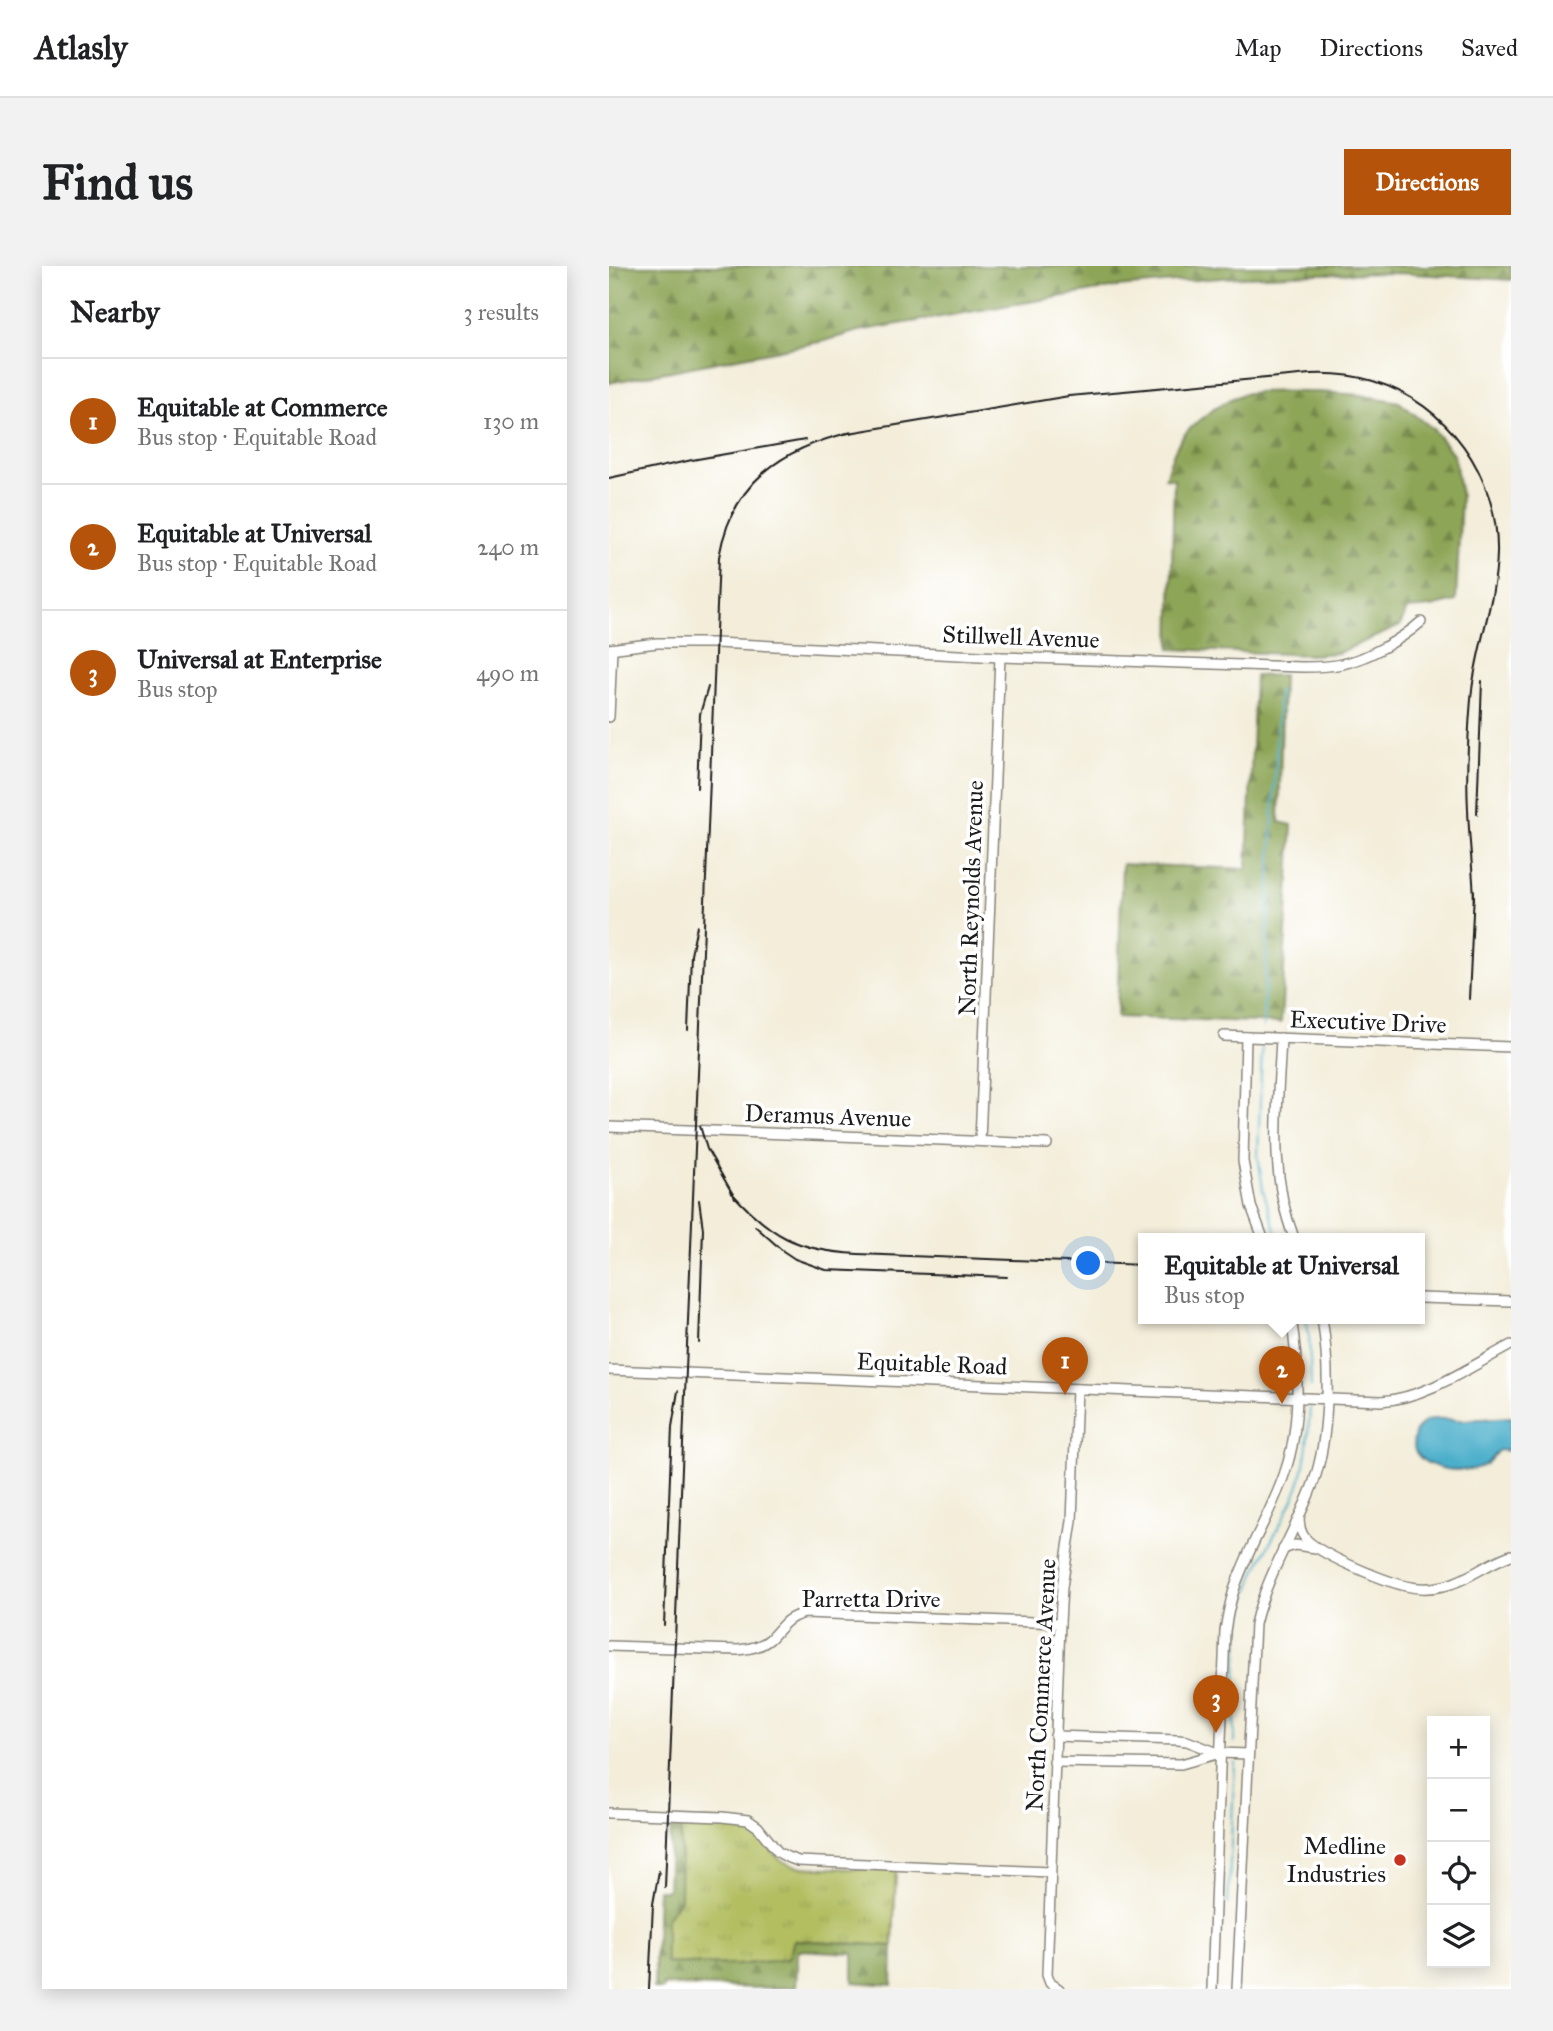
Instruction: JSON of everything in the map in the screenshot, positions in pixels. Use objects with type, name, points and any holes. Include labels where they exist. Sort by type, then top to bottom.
[{"type":"street","name":"Stillwell Avenue","points":[[610,649],[657,643],[715,643],[1000,657],[1327,667],[1357,660],[1411,632],[1421,622]]},
{"type":"street","points":[[609,716],[610,649]]},
{"type":"street","name":"North Reynolds Avenue","points":[[981,1141],[1000,657]]},
{"type":"street","name":"Executive Drive","points":[[1224,1036],[1511,1047]]},
{"type":"street","points":[[1246,1037],[1243,1160],[1251,1206],[1261,1233]]},
{"type":"street","points":[[1281,1038],[1276,1147],[1278,1180],[1292,1233]]},
{"type":"street","name":"Deramus Avenue","points":[[609,1127],[1047,1144]]},
{"type":"street","points":[[1425,1298],[1511,1301]]},
{"type":"street","points":[[1212,1989],[1223,1653],[1229,1608],[1242,1568],[1286,1472],[1294,1434],[1297,1353],[1292,1324]]},
{"type":"street","points":[[1237,1989],[1255,1624],[1263,1597],[1312,1487],[1319,1465],[1326,1399],[1327,1352],[1323,1324]]},
{"type":"street","name":"Equitable Road","points":[[609,1370],[1381,1401],[1410,1397],[1511,1345]]},
{"type":"street","name":"North Commerce Avenue","points":[[1059,1989],[1050,1983],[1047,1969],[1060,1623],[1062,1587],[1072,1521],[1077,1390]]},
{"type":"street","points":[[1300,1514],[1302,1534],[1310,1543],[1374,1576],[1416,1588],[1433,1588],[1455,1583],[1511,1555]]},
{"type":"street","points":[[1283,1549],[1302,1545],[1321,1550]]},
{"type":"street","name":"Parretta Drive","points":[[609,1646],[725,1650],[752,1648],[769,1639],[788,1619],[805,1613],[1060,1623]]},
{"type":"street","points":[[1055,1736],[1178,1740],[1220,1753],[1248,1754]]},
{"type":"street","points":[[1054,1762],[1181,1764],[1220,1753]]},
{"type":"street","points":[[609,1813],[748,1820],[758,1826],[778,1852],[798,1861],[1050,1872]]},
{"type":"green space","points":[[609,266],[1511,266],[1511,280],[1398,273],[1317,274],[1221,278],[1117,287],[858,331],[825,341],[609,383]]},
{"type":"green space","points":[[1319,392],[1361,395],[1399,402],[1433,429],[1454,455],[1461,496],[1456,601],[1407,609],[1400,626],[1338,653],[1310,655],[1170,649],[1174,479],[1165,478],[1178,444],[1198,421],[1240,395]]},
{"type":"green space","points":[[1283,675],[1279,822],[1292,825],[1281,1023],[1117,1017],[1122,864],[1247,869],[1255,676]]},
{"type":"green space","points":[[671,1820],[681,1820],[680,1899],[666,1920],[666,1963],[737,1965],[788,1959],[794,1940],[893,1946],[892,1985],[853,1982],[853,1953],[798,1950],[796,1987],[664,1985],[663,1989],[654,1989],[658,1890],[668,1890]]},
{"type":"green space","points":[[681,1820],[723,1821],[742,1826],[759,1837],[777,1857],[792,1865],[896,1870],[893,1946],[795,1940],[788,1959],[737,1965],[666,1963],[666,1920],[680,1899]]},
{"type":"water","points":[[1511,1417],[1511,1451],[1499,1450],[1486,1464],[1475,1469],[1437,1467],[1418,1455],[1414,1446],[1417,1429],[1430,1420]]},
{"type":"waterway","points":[[1263,1027],[1279,690]]},
{"type":"waterway","points":[[1262,1048],[1258,1155],[1263,1190],[1276,1233]]},
{"type":"waterway","points":[[1307,1324],[1311,1387]]},
{"type":"waterway","points":[[1234,1743],[1237,1660],[1242,1619],[1258,1567],[1298,1487],[1305,1458],[1310,1408]]},
{"type":"waterway","points":[[1228,1903],[1235,1763]]},
{"type":"railway","points":[[843,434],[1069,396],[1310,374],[1342,375],[1373,381],[1424,406],[1463,446],[1489,497],[1495,524],[1496,571],[1473,681],[1469,726],[1467,796],[1474,900]]},
{"type":"railway","points":[[665,1887],[719,557],[735,508],[764,472],[804,448],[852,432]]},
{"type":"railway","points":[[609,478],[805,440]]},
{"type":"railway","points":[[1477,814],[1482,681]]},
{"type":"railway","points":[[697,788],[700,714],[708,687]]},
{"type":"railway","points":[[1469,999],[1474,891]]},
{"type":"railway","points":[[688,1030],[691,955],[697,926]]},
{"type":"railway","points":[[700,1126],[707,1149],[735,1198]]},
{"type":"railway","points":[[730,1191],[744,1207],[772,1230],[801,1245],[818,1249],[858,1254],[1138,1265]]},
{"type":"railway","points":[[699,1200],[703,1229],[699,1343]]},
{"type":"railway","points":[[755,1226],[795,1259],[826,1270],[1007,1277]]},
{"type":"railway","points":[[664,1625],[672,1427],[678,1391]]},
{"type":"railway","points":[[649,1989],[653,1904],[659,1871]]},
{"type":"place","name":"Equitable at Commerce","points":[[1065,1395]]},
{"type":"place","name":"Equitable at Universal","points":[[1282,1404]]},
{"type":"place","name":"Universal at Enterprise","points":[[1216,1733]]},
{"type":"place","name":"Medline Industries","points":[[1400,1860]]}]
